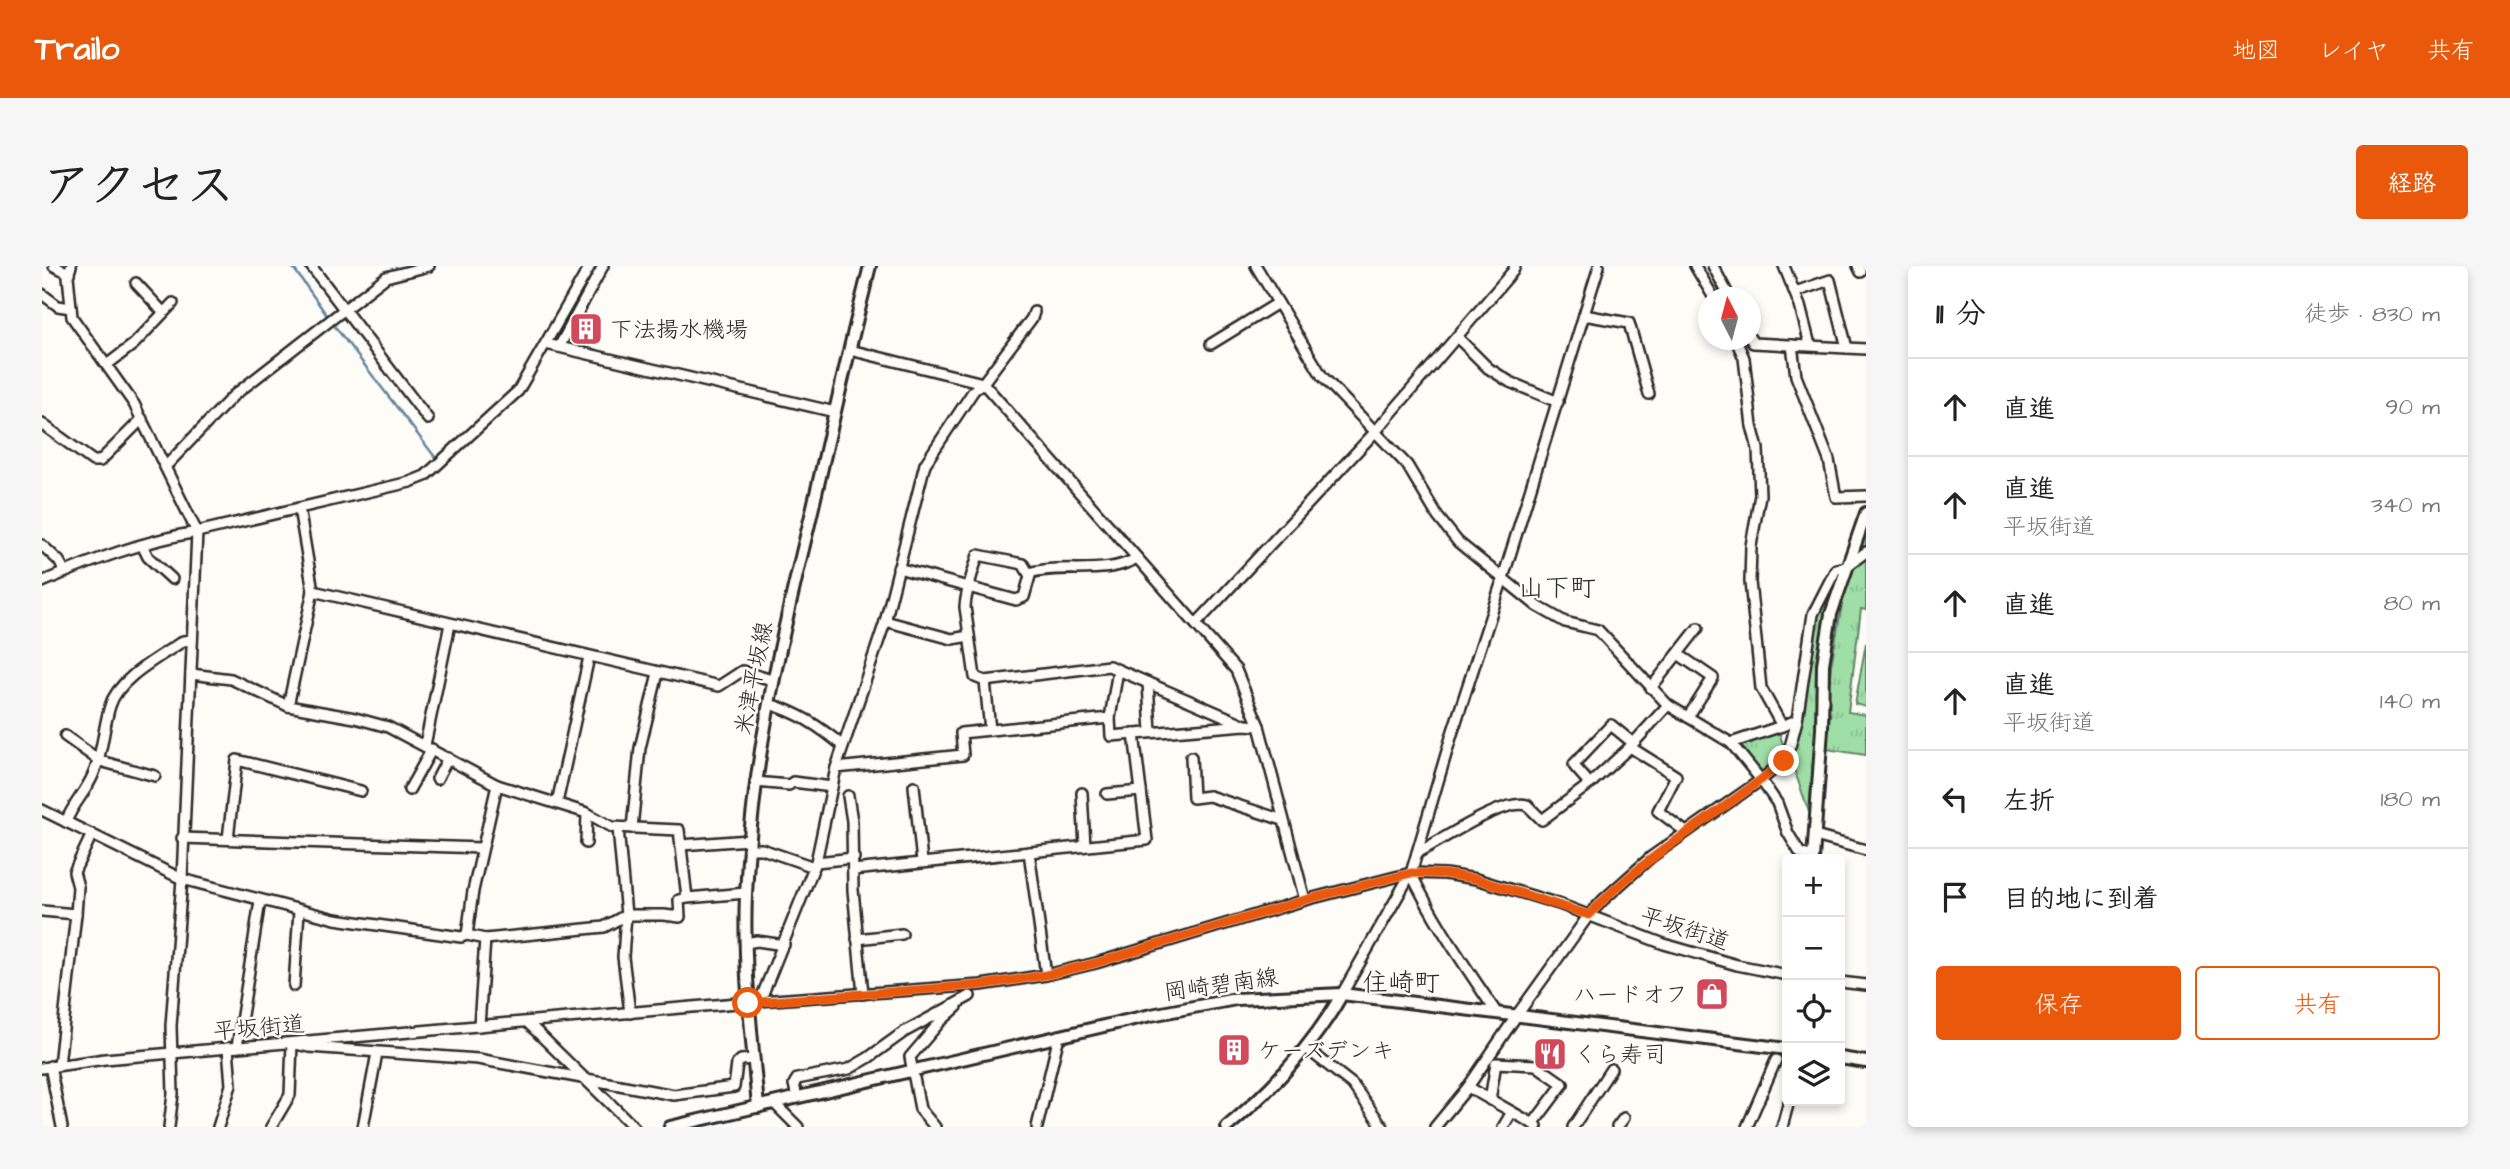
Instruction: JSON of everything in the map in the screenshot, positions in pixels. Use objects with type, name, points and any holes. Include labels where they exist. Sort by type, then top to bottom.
[{"type":"main road","name":"米津平坂線","points":[[758,1107],[748,1003],[746,943],[746,893],[755,782],[772,680],[870,266]]},
{"type":"main road","points":[[1813,854],[1823,664],[1831,614],[1866,513]]},
{"type":"main road","points":[[1227,1127],[1256,1102],[1306,1048],[1329,1018],[1342,994]]},
{"type":"main road","name":"岡崎碧南線","points":[[670,1127],[1059,1036],[1236,999],[1342,994],[1782,1048]]},
{"type":"main road","points":[[1845,1059],[1866,1062]]},
{"type":"street","points":[[54,266],[70,269],[72,317],[108,364],[142,419],[197,532],[171,1053],[173,1094],[169,1127]]},
{"type":"street","points":[[311,266],[428,419]]},
{"type":"street","points":[[166,466],[233,396],[386,277],[429,266]]},
{"type":"street","points":[[42,582],[97,558],[167,537],[410,482],[425,475],[512,397],[528,376],[590,266]]},
{"type":"street","points":[[559,347],[603,266]]},
{"type":"street","points":[[1256,266],[1322,376],[1407,465],[1438,517],[1458,542],[1537,606],[1565,622],[1598,630],[1668,705],[1731,743],[1777,803],[1788,833],[1803,854]]},
{"type":"street","points":[[1196,624],[1376,431],[1515,266]]},
{"type":"street","points":[[1342,994],[1411,873],[1599,266]]},
{"type":"street","points":[[1695,266],[1707,287]]},
{"type":"street","points":[[1784,266],[1795,292],[1810,345]]},
{"type":"street","points":[[1716,267],[1725,287]]},
{"type":"street","points":[[1795,292],[1830,280],[1847,348]]},
{"type":"street","points":[[136,283],[163,312]]},
{"type":"street","points":[[42,295],[58,306],[71,307]]},
{"type":"street","points":[[108,364],[134,344],[173,303]]},
{"type":"street","points":[[1211,344],[1278,303]]},
{"type":"street","points":[[760,1001],[815,865],[836,768],[885,621],[925,464],[974,390],[983,383],[1034,312]]},
{"type":"street","points":[[1584,314],[1629,323],[1650,394]]},
{"type":"street","points":[[1457,337],[1488,368],[1510,382],[1558,402]]},
{"type":"street","points":[[1761,343],[1866,349]]},
{"type":"street","points":[[545,344],[835,412]]},
{"type":"street","points":[[1792,345],[1796,376],[1829,460],[1836,497],[1866,496]]},
{"type":"street","points":[[527,1022],[981,985],[1046,975],[1096,963],[1305,900],[1259,726],[1236,670],[983,383],[849,350]]},
{"type":"street","points":[[1740,350],[1744,358],[1752,426],[1758,449],[1760,495],[1751,546],[1750,582],[1761,688],[1782,726]]},
{"type":"street","points":[[42,424],[96,461],[142,419]]},
{"type":"street","points":[[288,706],[313,591],[299,508]]},
{"type":"street","points":[[42,545],[50,550],[65,572]]},
{"type":"street","points":[[142,545],[148,556],[172,579]]},
{"type":"street","points":[[1435,1127],[1468,1087],[1589,915],[1643,864],[1784,761],[1797,720],[1812,614],[1836,569],[1846,566],[1866,552]]},
{"type":"street","points":[[898,568],[969,586],[1016,600],[1022,599],[1030,576],[1023,564],[978,555],[969,586],[965,603],[975,677],[985,681],[1109,666],[1245,725]]},
{"type":"street","points":[[1029,573],[1041,570],[1108,568],[1137,558]]},
{"type":"street","points":[[313,591],[719,686],[742,671],[772,680]]},
{"type":"street","points":[[885,621],[952,639],[969,636]]},
{"type":"street","points":[[409,790],[429,747],[450,624]]},
{"type":"street","points":[[1651,688],[1698,628]]},
{"type":"street","points":[[66,822],[70,811],[93,776],[114,697],[135,674],[183,641],[192,640]]},
{"type":"street","points":[[1678,654],[1713,678],[1688,717]]},
{"type":"street","points":[[557,803],[589,657]]},
{"type":"street","points":[[1118,670],[1110,718],[1111,736],[1259,726]]},
{"type":"street","points":[[632,828],[640,748],[658,673]]},
{"type":"street","points":[[191,674],[231,678],[288,706],[370,721],[429,747],[497,785],[587,813],[612,827],[679,830],[687,898]]},
{"type":"street","points":[[985,681],[990,730]]},
{"type":"street","points":[[1148,683],[1151,732]]},
{"type":"street","points":[[769,704],[810,720],[843,746]]},
{"type":"street","points":[[1417,853],[1487,813],[1514,804],[1527,805],[1542,820],[1590,784],[1632,745],[1668,705]]},
{"type":"street","points":[[836,768],[963,755],[961,733],[1110,718]]},
{"type":"street","points":[[1731,743],[1797,720]]},
{"type":"street","points":[[1590,784],[1574,764],[1611,725],[1632,745],[1676,776],[1658,811],[1686,832]]},
{"type":"street","points":[[853,870],[1147,840],[1135,734]]},
{"type":"street","points":[[65,736],[99,760],[155,776]]},
{"type":"street","points":[[1191,757],[1193,798],[1209,796],[1283,820]]},
{"type":"street","points":[[437,779],[448,758]]},
{"type":"street","points":[[228,839],[237,760],[361,791]]},
{"type":"street","points":[[755,782],[789,785],[793,782],[832,787]]},
{"type":"street","points":[[467,935],[473,891],[497,785]]},
{"type":"street","points":[[914,786],[922,862]]},
{"type":"street","points":[[1107,794],[1141,791]]},
{"type":"street","points":[[1082,793],[1085,846]]},
{"type":"street","points":[[848,796],[863,993]]},
{"type":"street","points":[[42,810],[181,879],[335,919],[448,936],[467,935],[485,939],[604,927],[626,915],[680,917],[679,900],[746,893]]},
{"type":"street","points":[[586,843],[587,813]]},
{"type":"street","points":[[618,828],[626,915],[623,957],[630,1013]]},
{"type":"street","points":[[62,1127],[51,1066],[76,914],[78,887],[74,872],[92,834]]},
{"type":"street","points":[[1815,836],[1866,850]]},
{"type":"street","points":[[182,838],[482,848]]},
{"type":"street","points":[[681,845],[749,844],[815,865],[854,858]]},
{"type":"street","points":[[1029,852],[1046,975]]},
{"type":"street","points":[[1411,873],[1452,946],[1496,1012]]},
{"type":"street","name":"平坂街道","points":[[1305,900],[1411,873],[1445,874],[1476,879],[1589,915],[1664,944],[1737,965],[1782,974]]},
{"type":"street","points":[[218,1127],[231,1085],[233,1048],[260,901]]},
{"type":"street","points":[[42,911],[76,914]]},
{"type":"street","points":[[294,986],[299,911]]},
{"type":"street","points":[[857,939],[902,934]]},
{"type":"street","points":[[479,1026],[485,939]]},
{"type":"street","points":[[746,943],[757,941],[784,945]]},
{"type":"street","points":[[1845,983],[1866,985]]},
{"type":"street","points":[[935,1127],[920,1109],[911,1053],[981,985]]},
{"type":"street","points":[[797,1098],[794,1084],[797,1079],[849,1069],[904,1032],[970,996]]},
{"type":"street","points":[[527,1022],[634,1127]]},
{"type":"street","name":"平坂街道","points":[[51,1066],[527,1022]]},
{"type":"street","points":[[1037,1127],[1059,1036]]},
{"type":"street","points":[[271,1127],[290,1095],[292,1043],[377,1053],[478,1059],[674,1096],[734,1087],[737,1064],[741,1060],[754,1059]]},
{"type":"street","points":[[1306,1048],[1353,1084],[1383,1127]]},
{"type":"street","points":[[1490,1100],[1496,1063],[1492,1052]]},
{"type":"street","points":[[363,1127],[377,1053]]},
{"type":"street","points":[[1747,1127],[1776,1060]]},
{"type":"street","points":[[1468,1087],[1536,1126],[1563,1084],[1536,1065],[1496,1063]]},
{"type":"street","points":[[1573,1127],[1611,1069]]},
{"type":"street","points":[[774,1103],[798,1127]]},
{"type":"street","points":[[1782,1127],[1787,1106]]},
{"type":"street","points":[[1503,1127],[1512,1112]]},
{"type":"street","points":[[1617,1127],[1624,1118]]},
{"type":"green space","points":[[1866,525],[1866,610],[1861,609],[1848,712],[1866,715],[1866,755],[1826,749],[1831,666],[1848,571]]},
{"type":"green space","points":[[1834,578],[1816,683],[1816,726],[1809,812],[1791,761],[1792,751],[1815,615]]},
{"type":"green space","points":[[1866,643],[1866,707],[1855,704]]},
{"type":"green space","points":[[1779,732],[1784,748],[1779,758],[1762,775],[1736,745]]},
{"type":"waterway","points":[[292,266],[435,457]]},
{"type":"place","name":"下法揚水機場","points":[[586,329]]},
{"type":"place","name":"ハードオフ","points":[[1712,994]]},
{"type":"place","name":"ケーズデンキ","points":[[1234,1050]]},
{"type":"place","name":"くら寿司","points":[[1550,1054]]},
{"type":"district","name":"山下町","points":[[1557,587]]},
{"type":"district","name":"住崎町","points":[[1401,982]]},
{"type":"route","points":[[748,1003],[981,985],[1046,975],[1096,963],[1305,900],[1411,873],[1445,874],[1476,879],[1589,915],[1651,857],[1784,761]]}]
